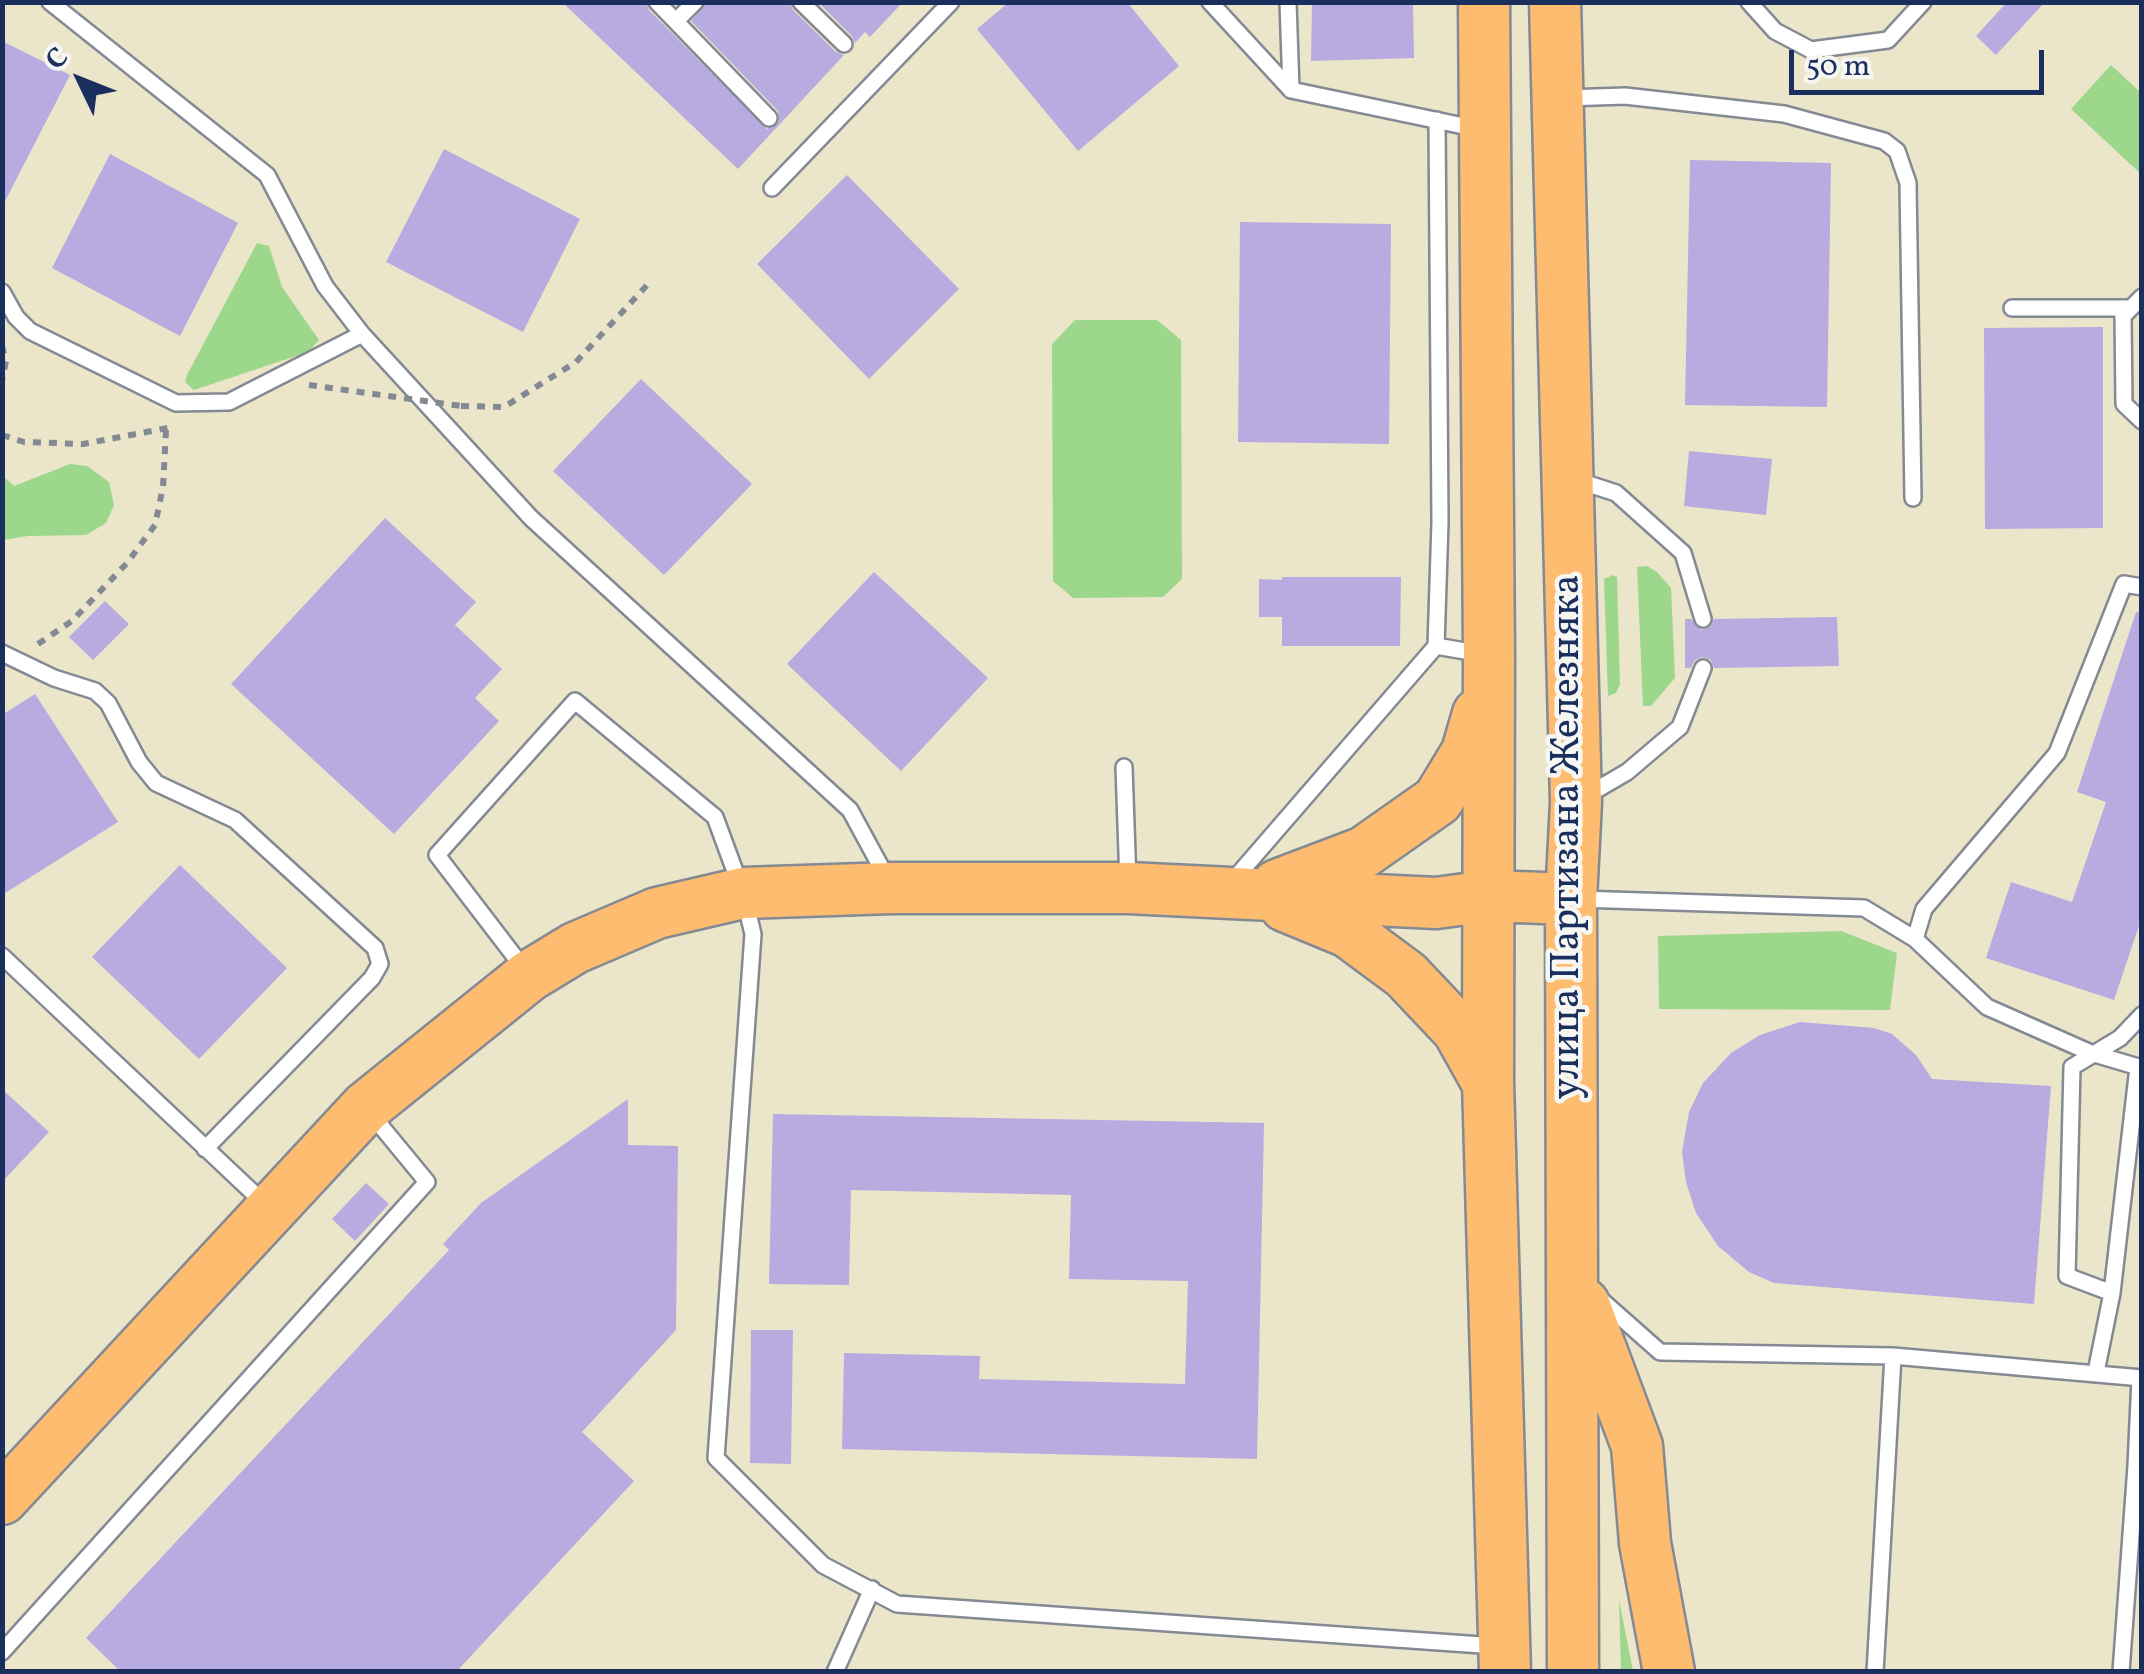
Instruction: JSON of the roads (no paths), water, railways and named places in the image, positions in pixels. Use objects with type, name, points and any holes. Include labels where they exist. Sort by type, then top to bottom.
[{"type":"main road","name":"улица Партизана Железняка","points":[[1484,2],[1486,131],[1464,525],[1489,664],[1488,1082],[1505,1659]]},
{"type":"main road","name":"улица Партизана Железняка","points":[[1555,2],[1576,802],[1571,898],[1573,1672]]},
{"type":"main road","points":[[1238,892],[1364,852],[1438,800],[1467,752],[1489,664]]},
{"type":"main road","points":[[2,1499],[366,1107],[529,976],[576,948],[657,912],[744,893],[892,888],[1128,888],[1436,903],[1488,896],[1571,898]]},
{"type":"main road","points":[[1238,892],[1348,932],[1406,975],[1458,1030],[1488,1082]]},
{"type":"main road","points":[[1574,1276],[1638,1446],[1646,1543],[1668,1672]]},
{"type":"lane","points":[[50,2],[268,175],[326,286],[362,334],[532,518],[850,810],[892,888]]},
{"type":"lane","points":[[657,2],[769,118]]},
{"type":"lane","points":[[676,21],[696,2]]},
{"type":"lane","points":[[801,2],[844,44]]},
{"type":"lane","points":[[772,188],[951,2]]},
{"type":"lane","points":[[1210,2],[1292,90],[1486,131]]},
{"type":"lane","points":[[1288,2],[1292,90]]},
{"type":"lane","points":[[1749,2],[1774,31],[1810,50],[1888,40],[1923,2]]},
{"type":"lane","points":[[1557,98],[1602,100],[1624,96],[1784,114],[1884,141],[1898,150],[1908,183],[1913,498]]},
{"type":"lane","points":[[1238,892],[1436,646],[1464,525],[1437,120]]},
{"type":"lane","points":[[2,292],[30,331],[168,401],[229,402],[362,334]]},
{"type":"lane","points":[[2012,308],[2136,302]]},
{"type":"lane","points":[[2136,302],[2123,316],[2124,404],[2142,421]]},
{"type":"lane","points":[[1566,476],[1616,493],[1684,553],[1703,619]]},
{"type":"lane","points":[[1914,939],[1924,909],[2057,753],[2124,584],[2142,587]]},
{"type":"lane","points":[[1436,646],[1489,664]]},
{"type":"lane","points":[[4,654],[95,692],[108,702],[139,762],[156,783],[236,820],[375,948],[380,964],[372,978],[205,1149]]},
{"type":"lane","points":[[1576,802],[1627,772],[1680,727],[1703,668]]},
{"type":"lane","points":[[529,976],[437,855],[576,701],[715,817],[744,893],[753,934],[716,1458],[823,1565],[897,1604],[1505,1659]]},
{"type":"lane","points":[[1124,767],[1128,888]]},
{"type":"lane","points":[[1571,898],[1864,908],[1914,939],[1987,1007],[2091,1053],[2140,1067],[2112,1293],[2096,1372]]},
{"type":"lane","points":[[2,956],[270,1208]]},
{"type":"lane","points":[[2112,1293],[2067,1276],[2072,1066],[2120,1038],[2142,1014]]},
{"type":"lane","points":[[2,1652],[427,1182],[366,1107]]},
{"type":"lane","points":[[1574,1276],[1660,1352],[1893,1356],[2141,1378],[2139,1466],[2121,1672]]},
{"type":"lane","points":[[1875,1672],[1893,1356]]},
{"type":"lane","points":[[835,1672],[872,1589]]}]
